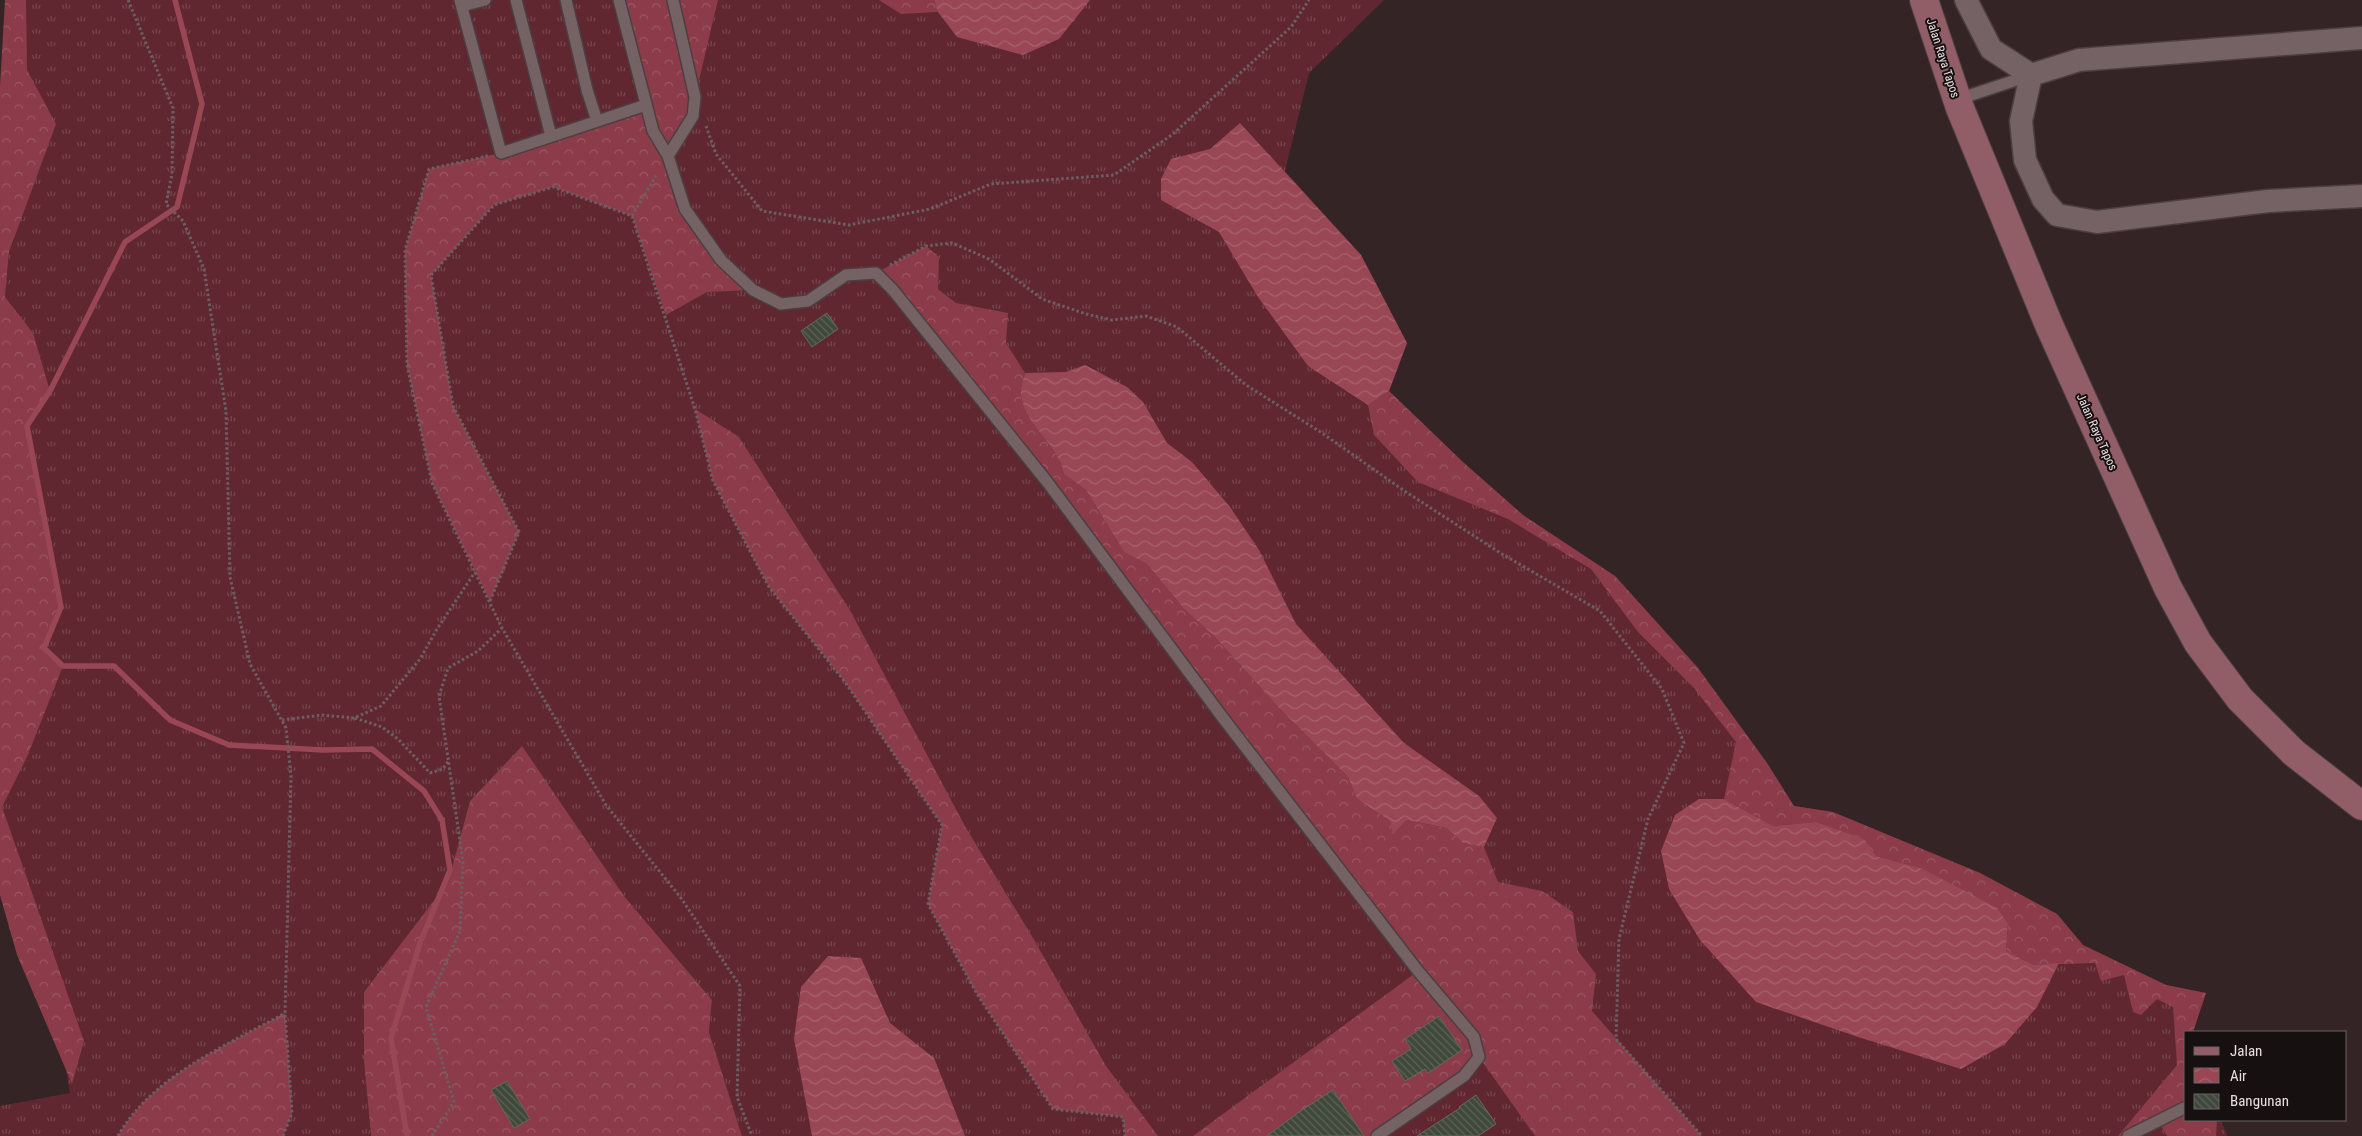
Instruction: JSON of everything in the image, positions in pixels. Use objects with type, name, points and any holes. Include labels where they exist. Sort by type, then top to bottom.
[{"type":"main road","name":"Jalan Raya Tapos","points":[[1924,0],[1958,102],[2049,325],[2168,588],[2198,643],[2240,699],[2294,753],[2362,806]]},
{"type":"street","points":[[1966,0],[1991,49],[2031,75]]},
{"type":"street","points":[[2031,75],[2079,60],[2362,38]]},
{"type":"street","points":[[2031,75],[2021,121],[2025,160],[2043,199],[2057,215],[2097,222],[2268,201],[2362,196]]},
{"type":"lane","points":[[485,0],[461,3],[501,153],[646,105]]},
{"type":"lane","points":[[516,0],[551,136]]},
{"type":"lane","points":[[566,0],[587,90],[597,121]]},
{"type":"lane","points":[[619,0],[653,131],[668,156],[685,209],[721,260],[753,290],[781,304],[808,301],[846,275],[876,273],[893,290],[1048,483],[1223,718],[1418,971],[1474,1037],[1480,1056],[1464,1076],[1377,1136]]},
{"type":"lane","points":[[668,156],[693,116],[695,97],[673,0]]},
{"type":"lane","points":[[1958,102],[1971,95],[2031,75]]},
{"type":"lane","points":[[2128,1136],[2184,1108]]},
{"type":"path","points":[[128,0],[172,108],[172,174],[166,204],[183,220],[204,269],[226,411],[230,577],[250,664],[286,728],[291,776],[285,1013],[292,1113],[284,1136]]},
{"type":"path","points":[[695,97],[716,154],[762,211],[849,225],[930,209],[991,184],[1114,176],[1173,134],[1291,27],[1310,0]]},
{"type":"path","points":[[501,153],[429,169],[405,250],[407,365],[432,483],[502,628],[606,805],[681,898],[740,986],[736,1097],[752,1136]]},
{"type":"path","points":[[668,156],[632,216],[696,409],[713,481],[768,587],[846,682],[942,825],[928,904],[977,994],[1053,1109],[1123,1117],[1124,1136]]},
{"type":"path","points":[[490,601],[519,532],[453,406],[431,275],[494,205],[553,187],[632,216]]},
{"type":"path","points":[[876,273],[926,246],[952,243],[989,260],[1042,299],[1086,314],[1112,320],[1146,316],[1177,327],[1246,385],[1319,431],[1406,492],[1502,554],[1600,611],[1662,689],[1684,743],[1648,819],[1619,939],[1616,1039],[1702,1136]]},
{"type":"path","points":[[354,718],[381,706],[400,686],[420,659],[437,629],[475,572]]},
{"type":"path","points":[[432,1136],[454,1102],[426,1007],[460,931],[463,862],[439,696],[448,668],[478,651],[502,628]]},
{"type":"path","points":[[282,720],[322,715],[354,718],[382,727],[399,740],[430,773],[443,769],[449,760]]},
{"type":"path","points":[[118,1136],[127,1120],[168,1079],[285,1013]]},
{"type":"green space","points":[[5,0],[26,0],[27,70],[56,124],[9,252],[5,297],[33,333],[50,391],[27,427],[61,607],[44,648],[63,666],[27,757],[2,807],[84,1041],[72,1084],[17,955],[0,895],[0,86]]},
{"type":"green space","points":[[12,0],[1384,0],[1309,73],[1285,171],[1361,255],[1407,343],[1389,391],[1464,463],[1523,515],[1615,576],[1698,668],[1767,763],[1794,806],[1833,812],[1980,873],[2057,914],[2083,945],[2166,985],[2206,993],[2193,1031],[2184,1031],[2184,1121],[2221,1121],[2227,1136],[742,1136],[709,1032],[712,1000],[624,896],[470,801],[448,882],[364,992],[364,1061],[371,1136],[0,1136],[0,1106],[70,1093],[44,937],[0,808],[44,648],[20,317],[5,297],[9,252],[14,240]]},
{"type":"green space","points":[[619,0],[718,0],[695,97],[693,116],[668,156],[685,209],[753,290],[707,292],[666,315],[632,216],[553,187],[494,205],[431,275],[453,406],[519,532],[490,601],[432,483],[407,365],[405,250],[429,169],[501,153],[646,105]]},
{"type":"green space","points":[[879,0],[934,0],[938,12],[901,14]]},
{"type":"green space","points":[[926,246],[939,257],[938,289],[956,303],[1008,313],[1006,343],[1025,373],[1021,393],[1024,407],[1035,427],[1061,463],[1064,474],[1086,490],[1124,552],[1147,564],[1185,610],[1213,635],[1279,708],[1348,777],[1357,799],[1390,821],[1394,833],[1407,820],[1447,828],[1463,843],[1484,847],[1498,882],[1542,891],[1573,912],[1578,951],[1596,974],[1592,1011],[1702,1136],[1535,1136],[1479,1057],[1464,1076],[1377,1136],[1364,1136],[1333,1090],[1270,1134],[1271,1136],[1193,1136],[1418,971],[1140,606],[876,273]],"holes":[[[1439,1016],[1462,1050],[1428,1073],[1405,1039]],[[1408,1051],[1421,1071],[1405,1081],[1392,1061]]]},
{"type":"green space","points":[[1389,391],[1464,463],[1523,515],[1615,576],[1698,668],[1767,763],[1794,806],[1833,812],[1980,873],[2057,914],[2083,945],[2166,985],[2206,993],[2193,1031],[2184,1031],[2184,1121],[2217,1121],[2216,1136],[2167,1136],[2158,1121],[2128,1136],[2118,1136],[2177,1065],[2173,1007],[2157,999],[2141,1015],[2133,1012],[2124,975],[2101,981],[2095,963],[2034,965],[2006,951],[2008,924],[1921,868],[1876,856],[1863,839],[1816,822],[1773,826],[1724,799],[1736,742],[1694,688],[1638,632],[1591,569],[1508,519],[1418,482],[1374,435],[1368,405]]},
{"type":"green space","points":[[695,409],[739,437],[851,612],[966,828],[1033,938],[1106,1066],[1158,1136],[1125,1136],[1123,1117],[1053,1109],[977,994],[928,904],[942,825],[845,682],[769,587],[713,481]]},
{"type":"green space","points":[[522,746],[624,896],[712,1000],[709,1032],[742,1136],[371,1136],[364,1061],[364,992],[448,882],[470,801]]},
{"type":"green space","points":[[285,1013],[292,1113],[283,1136],[118,1136],[133,1115],[171,1079],[215,1050]]},
{"type":"water","points":[[934,0],[1090,0],[1059,39],[1023,55],[957,37],[938,12]]},
{"type":"water","points":[[1240,123],[1361,255],[1407,343],[1389,391],[1368,405],[1308,366],[1258,297],[1219,232],[1161,200],[1161,179],[1171,159],[1210,149]]},
{"type":"water","points":[[1085,365],[1127,387],[1143,402],[1167,443],[1192,462],[1230,507],[1259,550],[1296,624],[1404,743],[1479,796],[1497,818],[1484,847],[1463,843],[1447,828],[1407,820],[1393,834],[1390,821],[1357,799],[1348,777],[1279,708],[1213,635],[1185,610],[1147,564],[1124,552],[1086,490],[1064,474],[1061,463],[1055,453],[1029,417],[1021,396],[1021,387],[1025,373],[1066,372]]},
{"type":"water","points":[[1699,799],[1724,799],[1773,826],[1816,822],[1864,839],[1876,856],[1921,868],[1997,908],[2008,924],[2006,951],[2034,965],[2059,963],[2037,1007],[2005,1044],[1961,1069],[1858,1037],[1756,1002],[1700,940],[1669,889],[1661,851],[1675,815]]},
{"type":"water","points":[[828,956],[861,958],[890,1023],[934,1058],[965,1136],[812,1136],[794,1039],[801,987]]},
{"type":"building","points":[[827,313],[838,329],[812,347],[801,331]]},
{"type":"building","points":[[1439,1016],[1462,1050],[1428,1073],[1425,1069],[1405,1081],[1392,1061],[1411,1049],[1405,1039]]},
{"type":"building","points":[[507,1081],[530,1119],[514,1128],[491,1090]]},
{"type":"building","points":[[1333,1090],[1364,1136],[1267,1136],[1299,1112]]},
{"type":"building","points":[[1476,1095],[1496,1124],[1478,1136],[1417,1136],[1460,1108]]},
{"type":"waterway","points":[[175,0],[202,104],[177,207],[125,242],[50,391],[27,426],[61,607],[44,648],[63,666],[114,666],[170,720],[229,745],[323,750],[372,749],[424,791],[442,820],[450,870],[420,943],[391,1038],[407,1136]]}]
